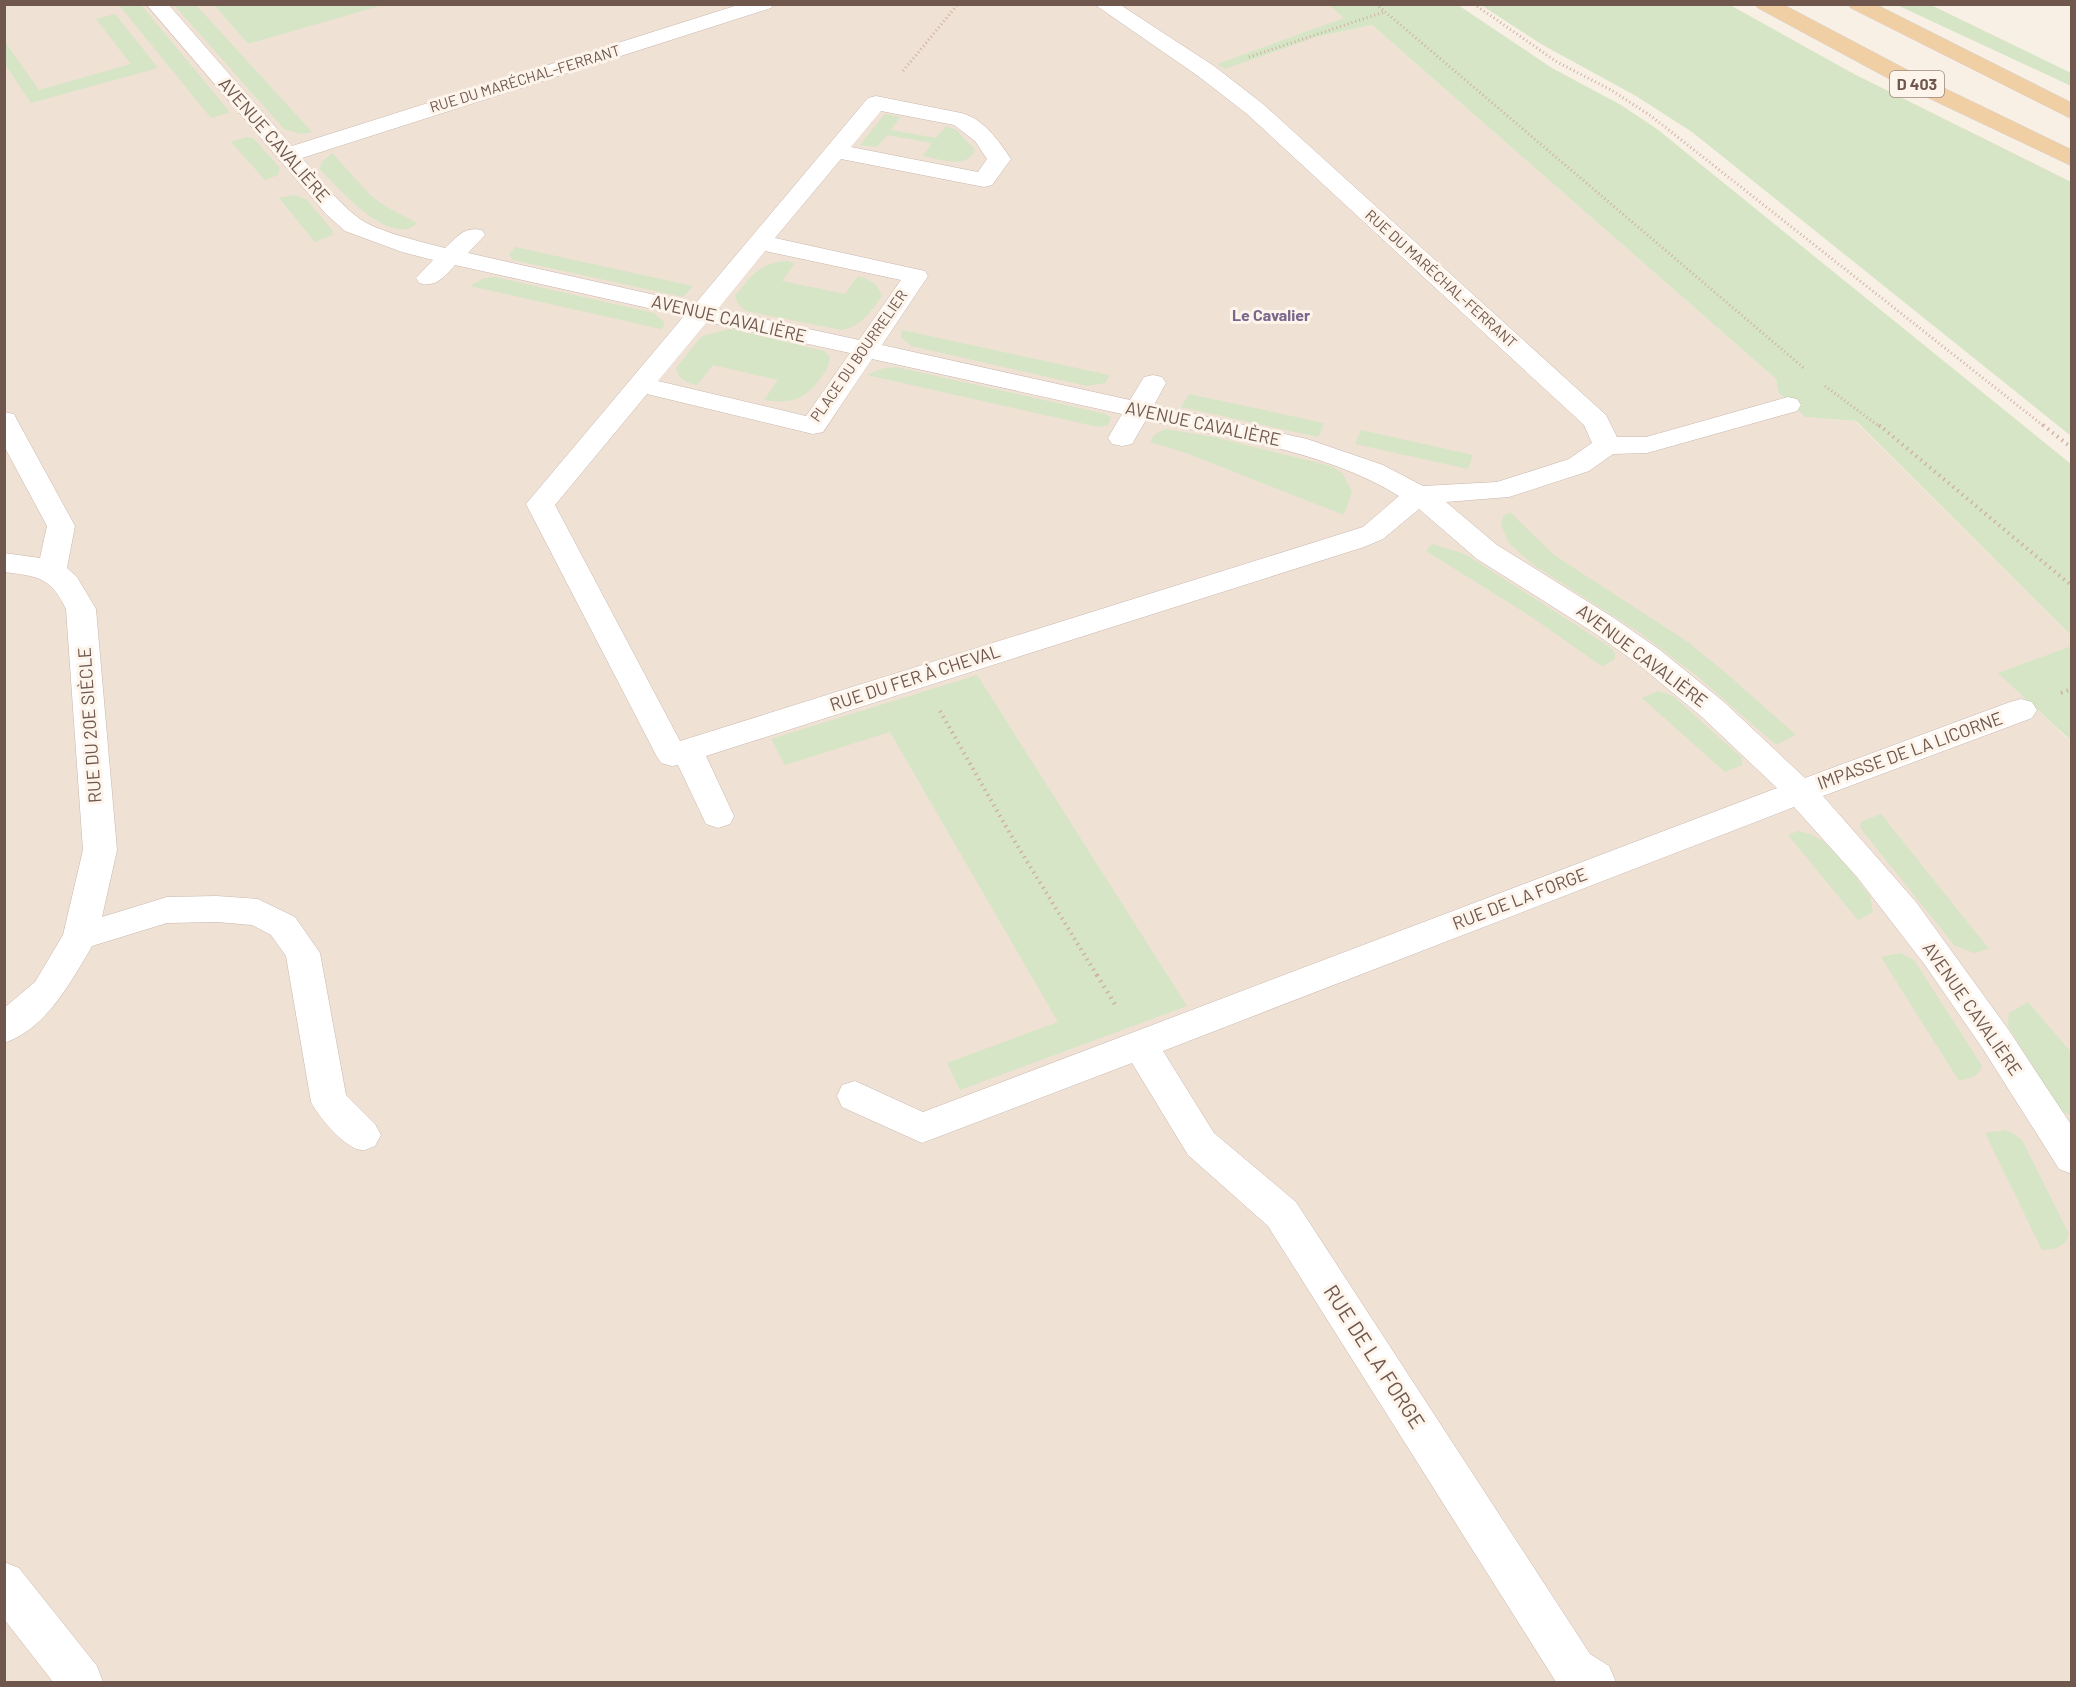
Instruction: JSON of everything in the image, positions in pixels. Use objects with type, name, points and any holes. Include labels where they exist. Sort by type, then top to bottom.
[{"type":"main road","name":"D 403","points":[[1765,4],[1905,78],[2072,159]]},
{"type":"main road","name":"D 403","points":[[1858,4],[2072,112]]},
{"type":"street","name":"AVENUE CAVALIÈRE","points":[[156,4],[334,209],[354,226],[411,247],[1297,445],[1370,468],[1418,495],[1484,550],[1600,621],[1671,674],[1728,723],[1800,792],[1889,892],[1969,999],[2072,1158]]},
{"type":"street","name":"RUE DU MARÉCHAL-FERRANT","points":[[286,155],[764,4]]},
{"type":"street","name":"RUE DU MARÉCHAL-FERRANT","points":[[1104,4],[1206,71],[1255,109],[1596,421],[1607,446]]},
{"type":"street","points":[[718,816],[687,750],[672,755],[540,504],[642,385],[700,312],[835,151],[876,103],[961,120],[983,136],[999,159],[984,180],[835,151]]},
{"type":"street","points":[[428,278],[473,235]]},
{"type":"street","name":"PLACE DU BOURRELIER","points":[[642,385],[813,426],[916,276],[759,242]]},
{"type":"street","points":[[1122,438],[1153,382]]},
{"type":"street","points":[[1418,495],[1498,491],[1579,465],[1607,446],[1647,445],[1788,405]]},
{"type":"street","points":[[4,420],[61,526],[52,569],[4,562]]},
{"type":"street","name":"RUE DU FER À CHEVAL","points":[[687,750],[1354,540],[1373,533],[1418,495]]},
{"type":"street","name":"RUE DU 20E SIÈCLE","points":[[4,1029],[47,992],[80,937],[100,850],[81,609],[73,591],[52,569]]},
{"type":"street","name":"IMPASSE DE LA LICORNE","points":[[1800,792],[2020,710]]},
{"type":"street","name":"RUE DE LA FORGE","points":[[855,1096],[922,1128],[1800,792]]},
{"type":"street","points":[[80,937],[167,910],[217,909],[258,912],[284,926],[303,953],[329,1102],[362,1135]]},
{"type":"street","name":"RUE DE LA FORGE","points":[[1140,1045],[1201,1144],[1282,1214],[1574,1670],[1593,1683]]},
{"type":"street","points":[[4,1583],[81,1683]]},
{"type":"path","points":[[876,103],[958,4]]},
{"type":"path","points":[[1376,4],[1807,371]]},
{"type":"path","points":[[1474,4],[1557,62],[1611,90],[1651,116],[2072,448]]},
{"type":"path","points":[[1206,71],[1385,12]]},
{"type":"path","points":[[1825,386],[1864,412],[2072,586]]},
{"type":"path","points":[[920,676],[1012,837],[1140,1045]]},
{"type":"shaded area","points":[[383,4],[1329,5],[1345,18],[1217,64],[1316,37],[1372,25],[1776,379],[1778,392],[1805,417],[1855,421],[2071,635],[2071,646],[1999,673],[2067,738],[2071,736],[2071,1682],[5,1682],[5,5],[214,5],[248,44]]},
{"type":"green space","points":[[119,5],[141,5],[229,111],[228,113],[211,118]]},
{"type":"green space","points":[[174,5],[196,5],[312,132],[301,134],[284,129]]},
{"type":"green space","points":[[214,5],[383,5],[248,44]]},
{"type":"green space","points":[[1329,5],[1458,5],[1552,68],[1621,105],[1657,129],[2071,464],[2071,635],[1856,421],[1805,417],[1778,392],[1776,379],[1372,25],[1316,37],[1225,69],[1217,64],[1344,18]]},
{"type":"green space","points":[[1481,5],[1730,5],[1854,74],[2071,182],[2071,436],[1692,132],[1636,96],[1541,44]]},
{"type":"green space","points":[[1897,5],[1931,5],[2071,73],[2071,86]]},
{"type":"green space","points":[[115,14],[158,68],[31,103],[5,64],[5,42],[39,90],[131,64],[96,19]]},
{"type":"green space","points":[[885,114],[900,117],[891,130],[936,138],[946,126],[955,129],[975,150],[966,160],[952,162],[923,156],[932,143],[887,135],[877,147],[860,145]]},
{"type":"green space","points":[[247,137],[253,138],[280,168],[278,175],[265,180],[231,142]]},
{"type":"green space","points":[[332,153],[371,196],[417,223],[406,229],[393,228],[379,222],[351,201],[320,169],[321,163]]},
{"type":"green space","points":[[294,195],[306,199],[333,231],[332,235],[315,242],[279,198]]},
{"type":"green space","points":[[515,247],[693,286],[683,297],[513,260],[509,254]]},
{"type":"green space","points":[[786,261],[795,263],[782,281],[845,294],[858,276],[873,283],[882,296],[860,322],[842,330],[746,311],[738,304],[735,296],[751,276],[768,265]]},
{"type":"green space","points":[[495,277],[654,313],[664,322],[664,327],[661,329],[470,286],[484,278]]},
{"type":"green space","points":[[731,329],[824,351],[830,357],[826,371],[808,392],[789,401],[764,400],[778,380],[713,365],[697,385],[681,378],[676,368],[702,336]]},
{"type":"green space","points":[[902,330],[1110,375],[1105,383],[1087,386],[911,346],[901,337]]},
{"type":"green space","points":[[896,367],[1106,414],[1111,418],[1108,425],[1098,427],[867,375],[884,368]]},
{"type":"green space","points":[[1189,394],[1324,423],[1318,437],[1181,407]]},
{"type":"green space","points":[[1166,429],[1214,437],[1331,466],[1342,473],[1352,491],[1344,515],[1186,453],[1150,442],[1155,434]]},
{"type":"green space","points":[[1361,430],[1473,455],[1468,469],[1355,444]]},
{"type":"green space","points":[[1510,512],[1554,555],[1688,642],[1796,735],[1776,745],[1696,675],[1640,633],[1532,564],[1509,543],[1501,525],[1503,516]]},
{"type":"green space","points":[[1432,544],[1465,554],[1610,647],[1615,653],[1615,659],[1603,666],[1597,663],[1533,618],[1426,551]]},
{"type":"green space","points":[[2071,646],[2071,736],[2068,738],[1998,673]]},
{"type":"green space","points":[[977,675],[1187,1006],[960,1090],[947,1063],[1058,1022],[890,732],[785,765],[771,739]]},
{"type":"green space","points":[[1658,691],[1673,696],[1742,758],[1742,765],[1725,772],[1642,698]]},
{"type":"green space","points":[[1881,814],[1989,949],[1974,953],[1955,946],[1865,834],[1860,827],[1861,822]]},
{"type":"green space","points":[[1798,831],[1820,840],[1839,856],[1870,896],[1873,912],[1858,920],[1788,835]]},
{"type":"green space","points":[[1901,953],[1914,960],[1982,1066],[1976,1075],[1959,1081],[1881,957]]},
{"type":"green space","points":[[2028,1002],[2071,1052],[2071,1116],[2060,1110],[2008,1026],[2009,1013]]},
{"type":"green space","points":[[2005,1130],[2022,1140],[2069,1234],[2059,1247],[2042,1250],[1985,1133]]},
{"type":"district","name":"Le Cavalier","points":[[1271,315]]}]
